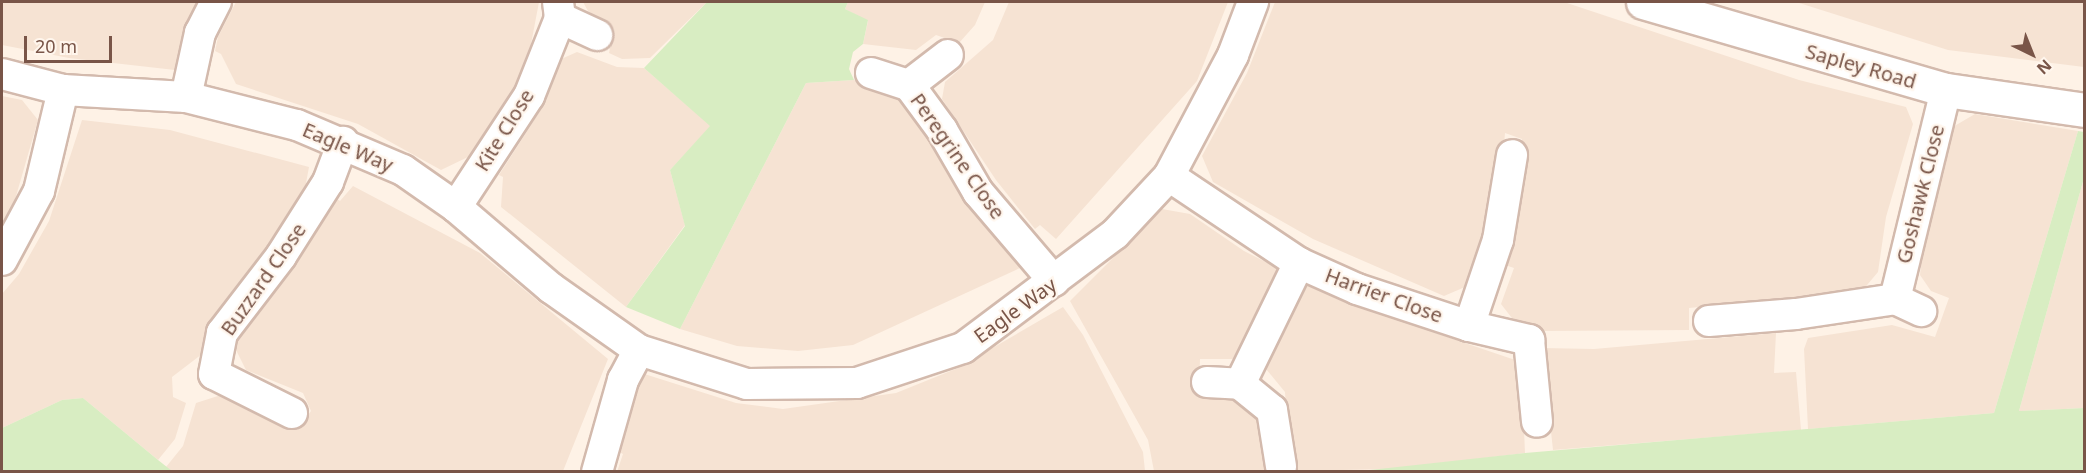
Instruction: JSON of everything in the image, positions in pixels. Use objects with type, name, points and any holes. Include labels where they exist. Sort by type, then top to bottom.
[{"type":"street","points":[[186,98],[200,33],[216,2]]},
{"type":"street","name":"Eagle Way","points":[[2,74],[63,90],[186,98],[297,125],[343,142],[403,170],[456,207],[551,288],[639,350],[747,384],[857,383],[963,348],[1115,234],[1169,176],[1233,55],[1253,2]]},
{"type":"street","name":"Sapley Road","points":[[1643,2],[1946,90],[2085,110]]},
{"type":"street","name":"Kite Close","points":[[456,207],[528,96],[559,10],[597,35]]},
{"type":"street","name":"Peregrine Close","points":[[909,86],[948,55]]},
{"type":"street","name":"Peregrine Close","points":[[872,74],[909,86],[942,130],[978,192],[1054,281]]},
{"type":"street","points":[[2,260],[39,191],[63,90]]},
{"type":"street","name":"Goshawk Close","points":[[1709,321],[1908,305],[1946,90]]},
{"type":"street","name":"Buzzard Close","points":[[292,413],[214,374],[222,333],[281,256],[328,182],[343,142]]},
{"type":"street","name":"Harrier Close","points":[[1469,326],[1498,240],[1512,155]]},
{"type":"street","name":"Harrier Close","points":[[1169,176],[1299,262],[1357,289],[1469,326],[1529,340],[1537,422]]},
{"type":"street","name":"Harrier Close","points":[[1240,384],[1299,262]]},
{"type":"street","points":[[605,463],[623,380],[639,350]]},
{"type":"street","points":[[1207,382],[1240,384],[1272,410],[1281,466]]},
{"type":"shaded area","points":[[2,2],[203,2],[175,70],[69,58],[2,45]]},
{"type":"shaded area","points":[[236,2],[539,2],[524,81],[476,160],[470,156],[441,170],[358,124],[236,84],[221,54],[215,51],[218,37]]},
{"type":"shaded area","points":[[583,2],[707,2],[650,58],[622,59],[609,53],[614,29],[588,11]]},
{"type":"shaded area","points":[[848,2],[985,2],[975,25],[959,43],[936,35],[916,50],[863,44],[868,21],[845,9]]},
{"type":"shaded area","points":[[1009,2],[1228,2],[1197,81],[1056,239],[1040,225],[1035,229],[996,180],[942,99],[945,82],[993,40]]},
{"type":"shaded area","points":[[1275,2],[1564,2],[1799,80],[1906,107],[1913,124],[1886,217],[1878,272],[1862,291],[1689,308],[1689,330],[1540,331],[1515,322],[1501,304],[1514,268],[1502,264],[1518,215],[1522,139],[1505,133],[1498,214],[1465,287],[1444,296],[1313,239],[1213,182],[1202,156],[1247,73]]},
{"type":"shaded area","points":[[1796,2],[2084,2],[2084,67],[1948,50]]},
{"type":"shaded area","points":[[577,52],[617,67],[644,68],[711,126],[670,170],[685,225],[626,307],[501,207],[503,177],[499,175],[540,111],[559,60]]},
{"type":"shaded area","points":[[854,80],[901,93],[1020,268],[853,345],[798,351],[737,346],[680,329],[806,83]]},
{"type":"shaded area","points":[[2,96],[22,100],[38,120],[12,210],[2,231]]},
{"type":"shaded area","points":[[1975,114],[2078,131],[1994,413],[1808,429],[1804,349],[1808,338],[1892,325],[1935,337],[1949,298],[1931,291],[1920,275],[1925,227],[1951,128]]},
{"type":"shaded area","points":[[82,120],[170,130],[309,167],[306,183],[313,186],[293,223],[221,308],[206,351],[172,377],[173,397],[186,403],[175,439],[158,460],[83,398],[62,400],[2,428],[2,294],[19,274],[49,221]]},
{"type":"shaded area","points":[[2084,178],[2084,408],[2019,411]]},
{"type":"shaded area","points":[[353,186],[480,253],[608,359],[563,471],[172,472],[166,467],[183,446],[196,403],[221,395],[246,399],[275,424],[299,428],[311,411],[303,393],[246,370],[235,348],[246,318],[291,269],[337,199],[340,201]]},
{"type":"shaded area","points":[[1162,209],[1190,214],[1244,251],[1286,272],[1243,359],[1200,359],[1199,389],[1236,393],[1262,417],[1265,471],[1154,471],[1148,440],[1070,301]]},
{"type":"shaded area","points":[[1300,277],[1406,323],[1521,362],[1525,453],[1395,469],[1290,471],[1285,392],[1262,364]]},
{"type":"shaded area","points":[[1063,307],[1083,335],[1143,452],[1145,471],[617,472],[623,454],[612,448],[635,371],[736,403],[783,409],[896,393],[958,368]]},
{"type":"shaded area","points":[[1776,333],[1774,373],[1796,372],[1801,430],[1553,450],[1542,348],[1594,349]]},
{"type":"green space","points":[[707,2],[848,2],[845,9],[868,20],[863,44],[853,52],[849,69],[854,80],[806,83],[680,329],[626,307],[685,226],[670,170],[710,126],[644,68]]},
{"type":"green space","points":[[2078,131],[2084,132],[2084,178],[2019,411],[2084,408],[2084,471],[1361,471],[1525,453],[1994,413]]},
{"type":"green space","points":[[83,398],[172,471],[2,471],[2,428],[62,400]]}]
